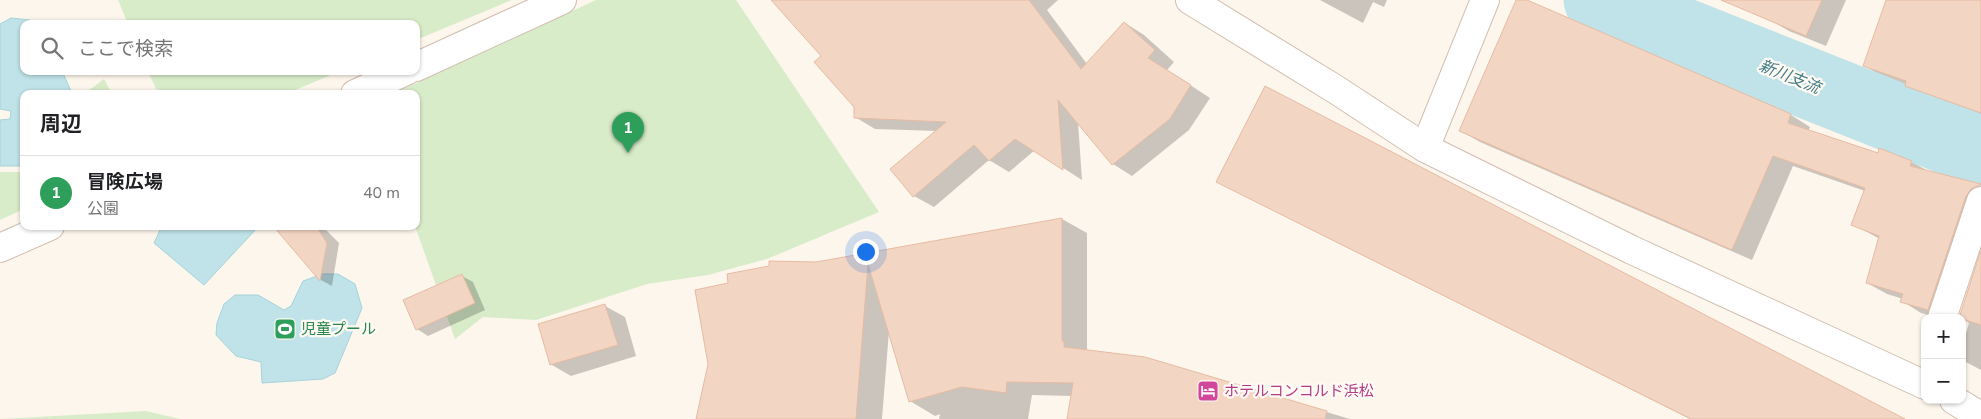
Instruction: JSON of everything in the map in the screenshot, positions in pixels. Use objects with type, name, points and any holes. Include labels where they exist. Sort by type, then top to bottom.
[{"type":"street","points":[[420,65],[562,0]]},
{"type":"street","points":[[1190,0],[1335,89],[1425,148],[1632,250],[1921,379]]},
{"type":"street","points":[[1425,148],[1485,0]]},
{"type":"street","points":[[363,90],[397,75]]},
{"type":"street","points":[[1943,314],[1981,201]]},
{"type":"street","points":[[0,248],[41,230]]},
{"type":"street","points":[[1961,404],[1977,414],[1981,419]]},
{"type":"green space","points":[[118,0],[512,0],[420,38],[420,20],[126,20]]},
{"type":"green space","points":[[596,0],[736,0],[879,212],[767,259],[708,275],[647,284],[536,320],[483,317],[455,339],[416,230],[420,230],[420,90],[401,90]]},
{"type":"green space","points":[[150,75],[331,75],[295,90],[156,89]]},
{"type":"green space","points":[[104,79],[110,90],[89,90]]},
{"type":"green space","points":[[0,172],[20,172],[20,211],[0,220]]},
{"type":"green space","points":[[146,411],[180,419],[0,419]]},
{"type":"water","points":[[11,18],[30,20],[20,20],[20,75],[64,75],[71,90],[20,90],[20,166],[0,166],[0,120],[10,119],[11,111],[0,109],[0,24]]},
{"type":"water","points":[[160,230],[255,230],[204,285],[154,243]]},
{"type":"water","name":"児童プール","points":[[323,274],[338,274],[355,284],[362,308],[335,373],[323,379],[262,383],[261,362],[236,356],[216,335],[217,323],[224,304],[235,295],[258,295],[284,310],[291,306],[303,281]]},
{"type":"building","points":[[771,0],[1029,0],[1081,69],[1124,22],[1155,50],[1148,58],[1191,85],[1170,119],[1112,165],[1058,100],[1063,170],[1015,139],[989,161],[974,145],[913,197],[890,169],[946,122],[854,118],[854,107],[814,62],[821,56]]},
{"type":"building","points":[[1516,0],[1527,0],[1791,114],[1788,123],[1878,153],[1879,148],[1912,161],[1910,166],[1981,184],[1971,189],[1966,196],[1928,310],[1900,302],[1903,294],[1866,283],[1879,236],[1851,225],[1865,188],[1773,156],[1732,250],[1459,131]]},
{"type":"building","points":[[1721,0],[1822,0],[1806,36]]},
{"type":"building","points":[[1886,0],[1981,0],[1981,113],[1905,86],[1906,81],[1863,66]]},
{"type":"building","points":[[1265,86],[1905,419],[1691,419],[1216,182]]},
{"type":"building","points":[[1062,218],[1062,341],[1064,341],[1064,347],[1145,357],[1327,411],[1325,419],[1067,419],[1073,383],[1007,382],[1006,393],[962,387],[909,402],[868,264],[856,419],[696,419],[708,364],[695,290],[728,283],[727,274],[769,266],[769,261],[816,262]]},
{"type":"building","points":[[276,230],[319,230],[327,243],[320,281]]},
{"type":"building","points":[[1981,250],[1981,325],[1966,320],[1966,314],[1960,314]]},
{"type":"building","points":[[462,274],[475,303],[416,330],[403,300]]},
{"type":"building","points":[[605,304],[618,345],[550,365],[538,324]]},
{"type":"waterway","name":"新川支流","points":[[1599,0],[1981,152]]},
{"type":"place","name":"冒険広場","points":[[628,153]]},
{"type":"place","name":"児童プール","points":[[285,329]]},
{"type":"place","name":"ホテルコンコルド浜松","points":[[1208,391]]}]
